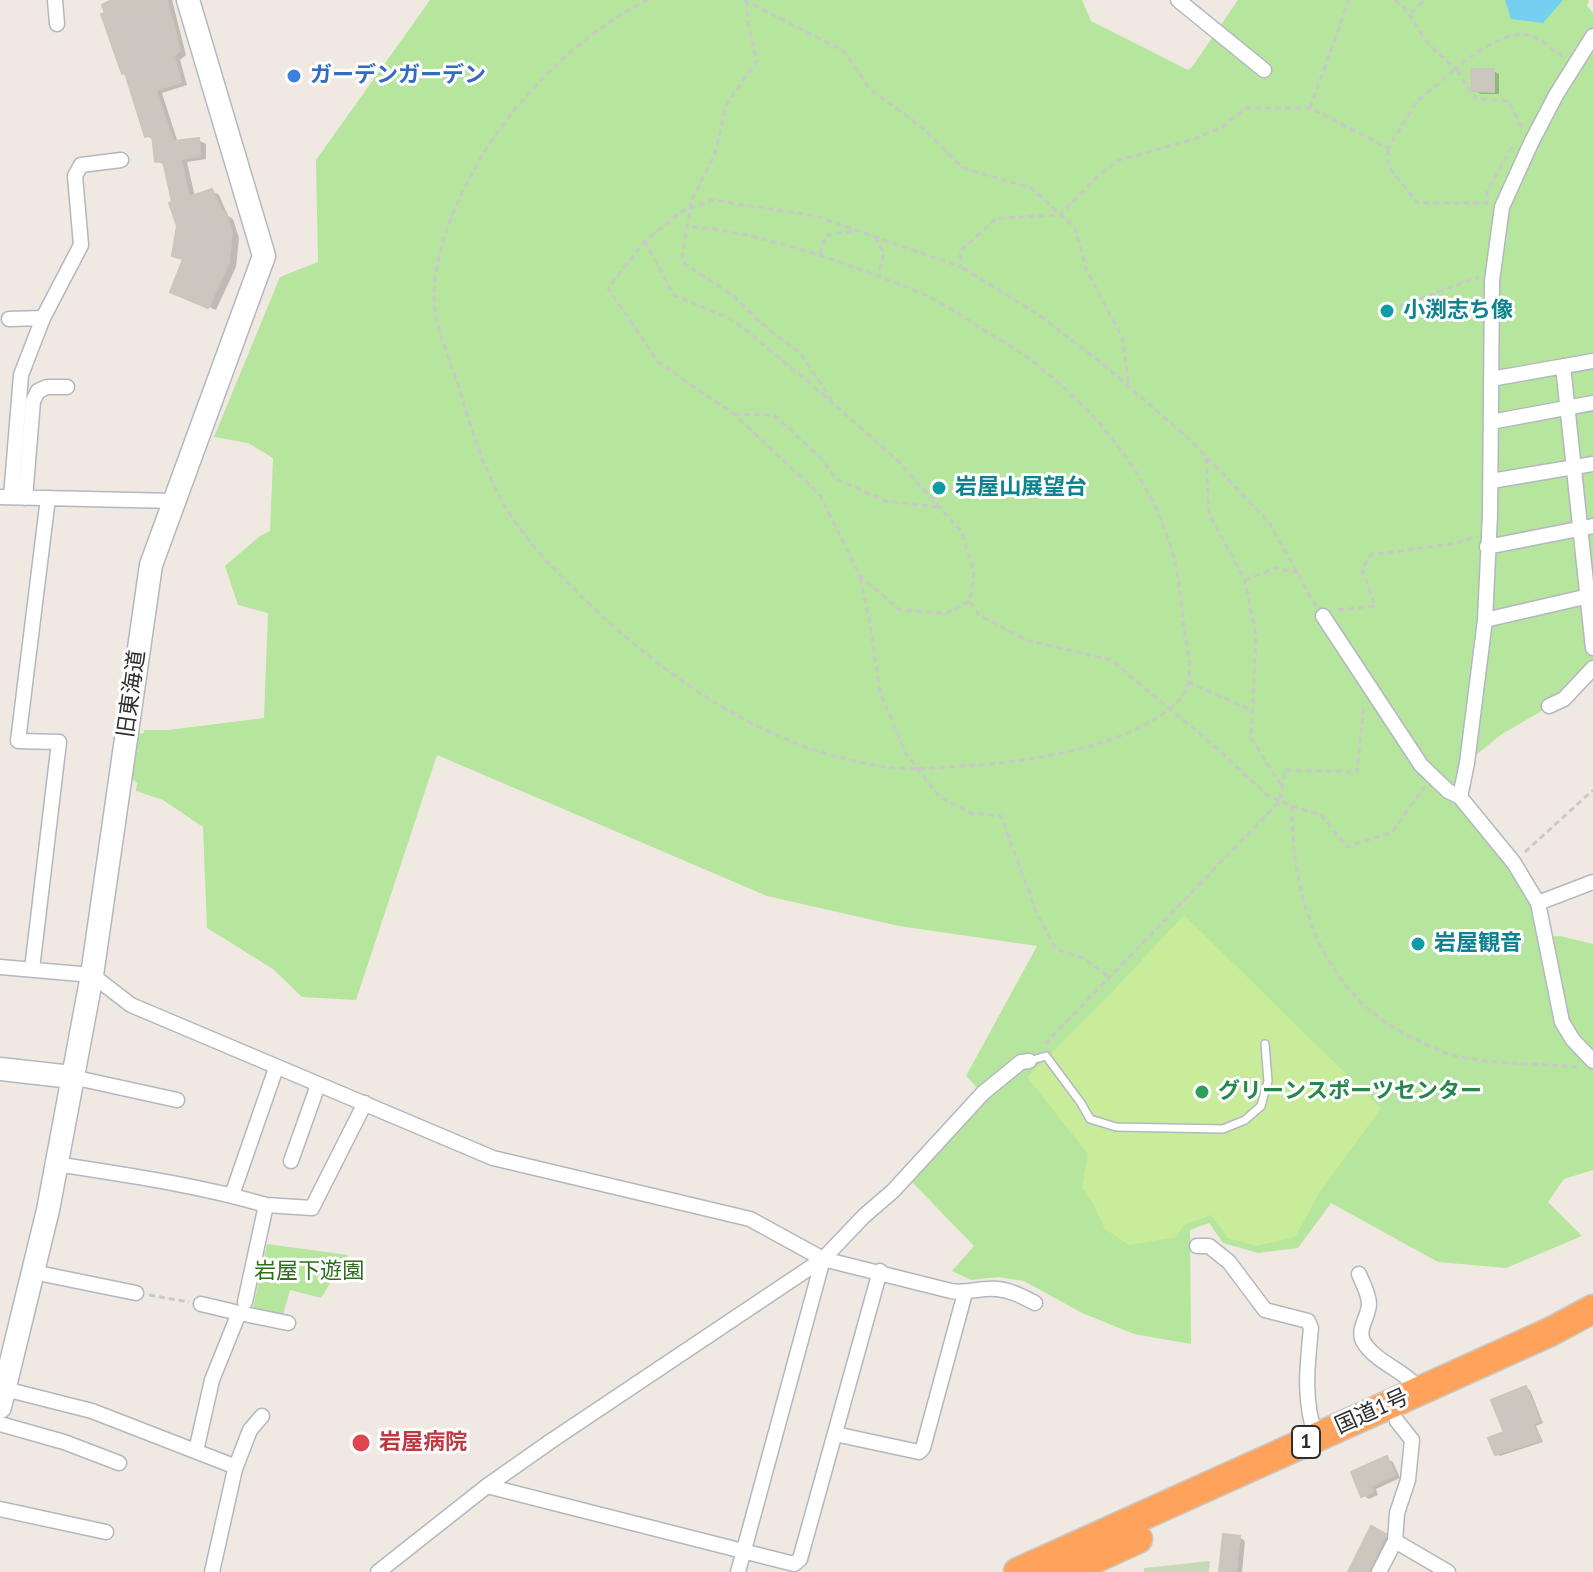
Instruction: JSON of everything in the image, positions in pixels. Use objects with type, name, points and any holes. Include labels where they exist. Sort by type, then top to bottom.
[{"type":"highway","name":"国道1号","points":[[1018,1572],[1550,1332],[1593,1309]]},
{"type":"highway","name":"国道1号","points":[[1068,1572],[1593,1331]]},
{"type":"street","points":[[55,0],[57,24]]},
{"type":"street","name":"旧東海道","points":[[2,1398],[56,1164],[92,975],[151,565],[264,256],[188,0]]},
{"type":"street","points":[[1178,0],[1264,70]]},
{"type":"street","points":[[1460,797],[1485,620],[1491,481],[1494,272],[1502,207],[1531,143],[1593,36]]},
{"type":"street","points":[[12,497],[21,375],[43,318],[81,245],[75,176],[81,165],[121,160]]},
{"type":"street","points":[[9,319],[43,318]]},
{"type":"street","points":[[1491,379],[1593,361]]},
{"type":"street","points":[[1563,366],[1574,467],[1586,528],[1593,648]]},
{"type":"street","points":[[12,497],[33,401],[38,391],[47,387],[67,387]]},
{"type":"street","points":[[1491,422],[1593,403]]},
{"type":"street","points":[[1491,481],[1593,464]]},
{"type":"street","points":[[12,497],[174,501]]},
{"type":"street","points":[[32,969],[59,742],[18,741],[48,498]]},
{"type":"street","points":[[1487,547],[1586,528]]},
{"type":"street","points":[[1485,620],[1590,596]]},
{"type":"street","points":[[1323,616],[1409,749],[1434,779],[1460,797],[1514,863],[1538,903],[1562,1022],[1586,1064]]},
{"type":"street","points":[[1549,706],[1564,699],[1593,668]]},
{"type":"street","points":[[1538,903],[1593,882]]},
{"type":"street","points":[[0,967],[92,975],[131,1005],[493,1158],[750,1219],[823,1259],[965,1293],[994,1288],[1012,1292],[1035,1303]]},
{"type":"street","points":[[378,1572],[487,1486],[823,1259],[893,1191],[983,1093],[1021,1062],[1029,1061]]},
{"type":"street","points":[[232,1195],[276,1068]]},
{"type":"street","points":[[0,1069],[72,1077],[177,1100]]},
{"type":"street","points":[[291,1161],[318,1085]]},
{"type":"street","points":[[56,1164],[141,1177],[266,1205],[312,1208],[365,1103]]},
{"type":"street","points":[[196,1451],[212,1380],[242,1308],[266,1205]]},
{"type":"street","points":[[1197,1246],[1209,1246],[1229,1262],[1265,1310],[1308,1321],[1311,1328],[1306,1390],[1308,1412],[1316,1438]]},
{"type":"street","points":[[738,1572],[823,1259]]},
{"type":"street","points":[[487,1486],[794,1564],[800,1559],[880,1271]]},
{"type":"street","points":[[33,1272],[136,1293]]},
{"type":"street","points":[[1359,1274],[1369,1306],[1361,1332],[1363,1341],[1379,1357],[1411,1378],[1420,1391]]},
{"type":"street","points":[[835,1434],[919,1452],[923,1448],[965,1293]]},
{"type":"street","points":[[201,1304],[242,1308],[288,1323]]},
{"type":"street","points":[[2,1398],[92,1411],[235,1469]]},
{"type":"street","points":[[212,1572],[235,1469],[250,1430],[262,1416]]},
{"type":"street","points":[[1379,1572],[1395,1541],[1397,1513],[1408,1480],[1412,1440],[1397,1421]]},
{"type":"street","points":[[0,1424],[64,1442],[119,1463]]},
{"type":"street","points":[[0,1509],[106,1532]]},
{"type":"street","points":[[1395,1541],[1448,1572]]},
{"type":"lane","points":[[1029,1061],[1046,1056],[1090,1119],[1116,1127],[1223,1129],[1245,1120],[1261,1106],[1268,1081],[1265,1044]]},
{"type":"path","points":[[648,0],[586,38],[534,87],[484,152],[456,208],[439,253],[434,297],[436,317],[472,435],[502,500],[541,558],[625,638],[695,692],[770,733],[882,766],[917,768],[1004,763],[1102,743],[1144,726],[1183,697],[1190,675],[1175,562],[1144,484],[1103,425],[1026,356],[931,297],[820,254],[720,229],[687,226]]},
{"type":"path","points":[[1310,108],[1349,0]]},
{"type":"path","points":[[1395,0],[1411,13],[1424,38],[1439,56],[1456,69],[1476,99],[1508,101],[1531,143]]},
{"type":"path","points":[[1411,13],[1425,0]]},
{"type":"path","points":[[745,1],[757,61],[726,105],[715,154],[692,199],[682,256],[685,264],[732,295],[802,355],[836,406]]},
{"type":"path","points":[[745,1],[844,51],[871,90],[923,128],[963,168],[1031,188],[1075,228],[1087,271],[1122,337],[1130,389]]},
{"type":"path","points":[[961,267],[960,251],[997,218],[1060,215],[1099,175],[1119,160],[1194,139],[1222,127],[1246,108],[1310,108],[1388,148],[1418,100],[1473,53],[1490,47],[1502,37],[1529,35],[1575,65]]},
{"type":"path","points":[[1388,149],[1388,166],[1418,203],[1487,203],[1487,191],[1515,140]]},
{"type":"path","points":[[1109,977],[1083,958],[1056,949],[1037,914],[1001,816],[971,813],[940,797],[906,754],[880,692],[860,576],[820,495],[734,414],[658,362],[608,288],[645,241],[681,212],[712,200],[816,216],[961,267],[1039,315],[1104,365],[1206,456],[1268,521],[1308,596],[1323,616],[1342,609],[1375,606],[1362,569],[1371,555],[1457,543],[1489,532]]},
{"type":"path","points":[[820,254],[826,235],[856,230]]},
{"type":"path","points":[[875,237],[884,253],[878,277]]},
{"type":"path","points":[[645,241],[674,295],[735,321],[898,461],[940,507],[962,532],[974,573],[970,601],[979,615],[1026,640],[1111,660],[1212,744],[1268,796],[1321,815],[1347,847],[1392,832],[1421,789],[1434,779]]},
{"type":"path","points":[[957,249],[961,267]]},
{"type":"path","points":[[1400,306],[1494,272]]},
{"type":"path","points":[[734,414],[774,415],[820,457],[837,479],[886,501],[940,507]]},
{"type":"path","points":[[1206,456],[1209,514],[1245,580],[1256,636],[1251,738],[1282,787]]},
{"type":"path","points":[[1245,580],[1276,568],[1298,573]]},
{"type":"path","points":[[860,576],[900,610],[947,613],[970,601]]},
{"type":"path","points":[[1188,682],[1253,711]]},
{"type":"path","points":[[1029,1061],[1280,801],[1285,770],[1357,772],[1364,700],[1387,713]]},
{"type":"path","points":[[1514,863],[1593,790]]},
{"type":"path","points":[[1292,806],[1293,849],[1313,929],[1339,980],[1380,1020],[1406,1036],[1453,1055],[1499,1063],[1586,1064]]},
{"type":"path","points":[[136,1293],[201,1304]]},
{"type":"green space","points":[[430,0],[1082,0],[1091,21],[1188,70],[1238,0],[1589,0],[1587,6],[1593,13],[1593,665],[1564,698],[1502,734],[1467,762],[1460,796],[1520,878],[1549,937],[1560,936],[1593,944],[1593,1170],[1564,1179],[1548,1202],[1582,1236],[1506,1268],[1438,1262],[1331,1203],[1298,1248],[1258,1253],[1223,1243],[1209,1223],[1190,1230],[1191,1344],[1134,1334],[1082,1313],[1024,1281],[998,1277],[971,1280],[952,1271],[974,1246],[910,1180],[983,1094],[966,1076],[1037,946],[899,926],[767,896],[437,755],[356,1000],[302,997],[273,969],[207,928],[203,827],[163,800],[136,791],[137,783],[131,778],[137,734],[144,733],[144,730],[264,718],[268,613],[238,605],[225,566],[270,531],[273,458],[248,443],[214,437],[280,277],[318,262],[316,160]]},
{"type":"green space","name":"グリーンスポーツセンター","points":[[1184,915],[1381,1108],[1320,1192],[1295,1237],[1256,1246],[1228,1238],[1211,1215],[1184,1225],[1176,1237],[1129,1245],[1105,1229],[1082,1188],[1088,1154],[1027,1077]]},
{"type":"green space","name":"岩屋下遊園","points":[[267,1244],[348,1255],[321,1298],[290,1290],[282,1318],[252,1312]]},
{"type":"green space","points":[[1210,1561],[1209,1572],[1144,1572],[1144,1568]]},
{"type":"water","points":[[1505,0],[1563,0],[1543,23],[1511,19]]},
{"type":"building","points":[[112,0],[167,0],[180,50],[174,56],[181,82],[156,90],[173,141],[199,138],[200,156],[181,159],[189,197],[212,189],[222,212],[226,212],[232,233],[229,263],[208,308],[170,292],[183,259],[172,256],[177,226],[169,203],[172,202],[163,161],[155,162],[152,135],[145,137],[125,73],[122,74],[101,14],[105,13],[102,5]]},
{"type":"building","points":[[1471,69],[1494,69],[1494,92],[1472,91]]},
{"type":"building","points":[[1526,1386],[1540,1421],[1533,1424],[1540,1440],[1495,1455],[1488,1438],[1504,1432],[1491,1400]]},
{"type":"building","points":[[1387,1456],[1395,1475],[1371,1486],[1373,1492],[1361,1497],[1351,1472]]},
{"type":"building","points":[[1371,1526],[1386,1534],[1369,1572],[1348,1572]]},
{"type":"building","points":[[1223,1534],[1240,1536],[1236,1572],[1219,1572]]},
{"type":"place","name":"ガーデンガーデン","points":[[294,76]]},
{"type":"place","name":"小渕志ち像","points":[[1387,311]]},
{"type":"place","name":"岩屋山展望台","points":[[939,488]]},
{"type":"place","name":"岩屋観音","points":[[1418,944]]},
{"type":"place","name":"グリーンスポーツセンター","points":[[1202,1092]]},
{"type":"place","name":"岩屋病院","points":[[361,1443]]}]
